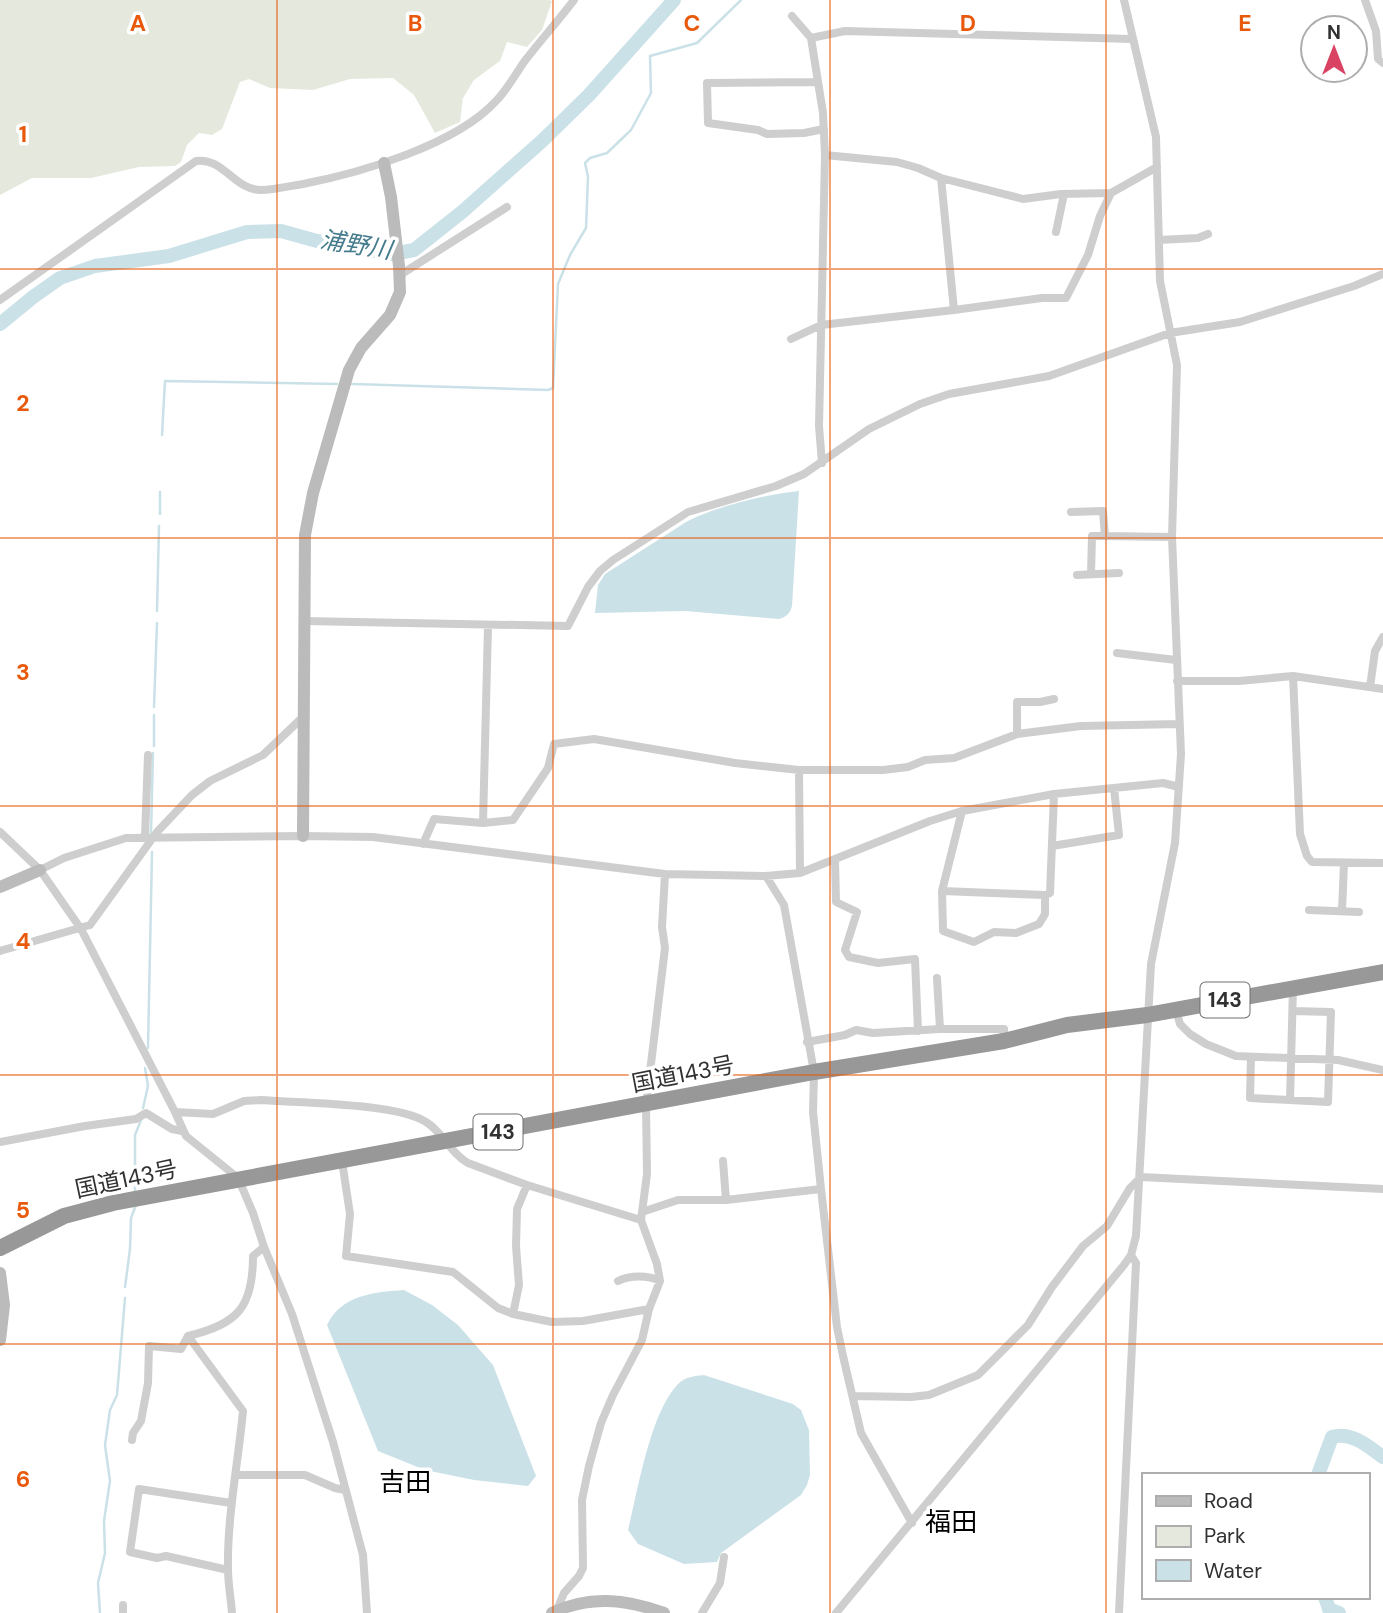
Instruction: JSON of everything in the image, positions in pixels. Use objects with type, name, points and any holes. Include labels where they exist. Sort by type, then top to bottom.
[{"type":"highway","name":"国道143号","points":[[0,1248],[64,1216],[83,1210],[238,1178],[342,1161],[814,1072],[1004,1041],[1067,1025],[1176,1010],[1383,972]]},
{"type":"street","points":[[0,300],[196,161],[205,159],[212,162],[237,182],[258,190],[314,181],[384,163],[472,122],[496,101],[574,0]]},
{"type":"street","points":[[836,1613],[1131,1255],[1138,1222],[1151,964],[1175,843],[1181,754],[1172,537],[1177,365],[1160,281],[1156,137],[1124,0]]},
{"type":"street","points":[[1365,0],[1376,31],[1378,59],[1383,63]]},
{"type":"street","points":[[792,16],[811,37],[824,129],[818,426],[822,463]]},
{"type":"street","points":[[811,37],[845,31],[1132,39]]},
{"type":"street","points":[[818,82],[707,83],[708,123],[758,130],[767,134],[804,133],[824,129]]},
{"type":"street","points":[[825,155],[897,162],[942,178],[1023,199],[1064,194],[1111,193],[1157,167]]},
{"type":"street","points":[[303,836],[303,560],[313,493],[349,370],[362,348],[394,309],[400,292],[391,197],[384,163]]},
{"type":"street","points":[[942,178],[954,310]]},
{"type":"street","points":[[791,339],[821,324],[1042,298],[1066,298],[1088,255],[1100,216],[1111,193]]},
{"type":"street","points":[[1056,232],[1064,194]]},
{"type":"street","points":[[400,271],[507,207]]},
{"type":"street","points":[[1159,240],[1198,238],[1208,234]]},
{"type":"street","points":[[304,621],[568,626],[588,587],[600,571],[688,512],[775,486],[804,474],[869,429],[920,404],[949,394],[1049,376],[1170,334],[1240,321],[1383,274]]},
{"type":"street","points":[[1071,512],[1103,511],[1105,536]]},
{"type":"street","points":[[1091,574],[1092,536],[1172,537]]},
{"type":"street","points":[[1077,575],[1119,573]]},
{"type":"street","points":[[483,823],[488,626]]},
{"type":"street","points":[[1370,687],[1375,651],[1383,637]]},
{"type":"street","points":[[1117,653],[1176,660]]},
{"type":"street","points":[[1177,681],[1239,681],[1293,676],[1383,690]]},
{"type":"street","points":[[1293,676],[1300,834],[1307,856],[1312,862],[1383,863]]},
{"type":"street","points":[[1017,734],[1017,702],[1054,699]]},
{"type":"street","points":[[0,951],[90,925],[149,837],[201,787],[263,755],[304,716]]},
{"type":"street","points":[[423,844],[434,819],[483,823],[513,820],[548,768],[554,744],[594,739],[735,763],[799,770],[883,770],[908,767],[925,760],[954,758],[1017,734],[1081,726],[1180,724]]},
{"type":"street","points":[[148,755],[149,837]]},
{"type":"street","points":[[799,770],[800,873]]},
{"type":"street","points":[[0,887],[74,855],[126,838],[149,837],[373,837],[665,874],[766,876],[800,873],[962,811],[1054,794],[1163,783],[1179,787]]},
{"type":"street","points":[[1052,846],[1119,835],[1114,788]]},
{"type":"street","points":[[942,891],[1050,893],[1054,794]]},
{"type":"street","points":[[962,811],[942,891],[943,931],[974,942],[994,932],[1016,933],[1039,924],[1045,914],[1045,895]]},
{"type":"street","points":[[0,832],[40,870],[81,929],[182,1130],[238,1178],[300,1340],[333,1442],[363,1555],[367,1613]]},
{"type":"street","points":[[835,859],[836,902],[857,912],[845,950],[849,957],[878,963],[915,959],[918,1031]]},
{"type":"street","points":[[1342,911],[1344,863]]},
{"type":"street","points":[[555,1612],[564,1592],[583,1568],[582,1500],[589,1466],[612,1395],[642,1340],[649,1309],[660,1281],[641,1216],[647,1174],[646,1105],[665,948],[662,927],[665,874]]},
{"type":"street","points":[[766,876],[784,905],[814,1072],[813,1112],[837,1327],[861,1433],[912,1523]]},
{"type":"street","points":[[1309,910],[1359,912]]},
{"type":"street","points":[[937,978],[940,1029]]},
{"type":"street","points":[[1290,1100],[1293,987]]},
{"type":"street","points":[[1176,1010],[1180,1024],[1206,1044],[1236,1056],[1330,1060],[1383,1070]]},
{"type":"street","points":[[1251,1057],[1250,1098],[1328,1102],[1331,1012],[1293,1012]]},
{"type":"street","points":[[807,1042],[845,1035],[856,1030],[873,1033],[940,1029],[1004,1029],[1004,1041]]},
{"type":"street","points":[[175,1112],[213,1114],[244,1101],[261,1100],[363,1107],[418,1117],[429,1124],[459,1158],[468,1164],[527,1185],[641,1216],[678,1200],[726,1200],[821,1189]]},
{"type":"street","points":[[0,1142],[85,1125],[136,1119],[146,1113],[172,1129],[182,1130]]},
{"type":"street","points":[[342,1161],[351,1214],[346,1256],[453,1272],[498,1308],[552,1322],[583,1321],[649,1309]]},
{"type":"street","points":[[723,1161],[726,1200]]},
{"type":"street","points":[[854,1396],[929,1395],[978,1375],[1028,1325],[1083,1246],[1107,1226],[1130,1188],[1141,1177],[1383,1189]]},
{"type":"street","points":[[513,1314],[519,1285],[517,1209],[527,1185]]},
{"type":"street","points":[[132,1440],[133,1433],[141,1422],[149,1383],[149,1346],[181,1349],[188,1336],[212,1330],[237,1314],[251,1293],[253,1256],[264,1247]]},
{"type":"street","points":[[1119,1613],[1136,1263],[1131,1255]]},
{"type":"street","points":[[0,1273],[4,1304],[0,1340]]},
{"type":"street","points":[[618,1281],[626,1277],[660,1281]]},
{"type":"street","points":[[188,1336],[243,1411],[237,1475],[231,1503],[228,1570],[232,1613]]},
{"type":"street","points":[[237,1475],[305,1475],[345,1490]]},
{"type":"street","points":[[228,1570],[166,1556],[157,1558],[130,1552],[139,1489],[231,1503]]},
{"type":"street","points":[[702,1613],[720,1583],[724,1557]]},
{"type":"street","points":[[555,1612],[587,1601],[617,1600],[664,1613]]},
{"type":"green space","points":[[0,0],[552,1],[542,30],[527,47],[507,42],[500,61],[474,80],[463,98],[460,122],[435,133],[414,95],[393,78],[350,79],[313,90],[270,88],[249,79],[240,82],[222,129],[212,135],[199,133],[187,145],[181,162],[175,166],[139,167],[91,178],[32,178],[0,195]]},
{"type":"water","points":[[799,491],[792,606],[786,616],[779,619],[685,611],[595,613],[598,585],[605,574],[686,522],[741,502]]},
{"type":"water","points":[[404,1290],[432,1305],[458,1325],[493,1365],[536,1476],[528,1486],[474,1480],[425,1470],[378,1451],[327,1325],[333,1315],[350,1301],[370,1294]]},
{"type":"water","points":[[704,1375],[793,1404],[801,1410],[809,1430],[810,1475],[801,1495],[721,1553],[717,1562],[684,1564],[638,1544],[628,1530],[646,1453],[660,1413],[678,1384],[687,1378]]},
{"type":"waterway","name":"浦野川","points":[[0,324],[60,278],[95,266],[169,256],[247,232],[281,231],[317,241],[393,254],[414,250],[462,212],[542,141],[589,95],[674,0]]},
{"type":"waterway","points":[[352,384],[553,388],[558,284],[570,255],[586,228],[588,177],[585,163],[590,158],[607,153],[631,130],[651,93],[650,56],[697,43],[741,0]]},
{"type":"waterway","points":[[162,435],[165,381],[337,384]]},
{"type":"waterway","points":[[160,492],[160,514]]},
{"type":"waterway","points":[[157,611],[159,526]]},
{"type":"waterway","points":[[154,707],[157,623]]},
{"type":"waterway","points":[[154,715],[154,746]]},
{"type":"waterway","points":[[151,833],[153,753]]},
{"type":"waterway","points":[[148,1048],[152,852]]},
{"type":"waterway","points":[[143,1108],[148,1086],[145,1068]]},
{"type":"waterway","points":[[135,1193],[135,1135],[141,1120]]},
{"type":"waterway","points":[[125,1287],[131,1218],[136,1205]]},
{"type":"waterway","points":[[100,1613],[98,1583],[105,1553],[104,1521],[110,1481],[105,1445],[110,1410],[117,1395],[125,1298]]},
{"type":"waterway","points":[[1319,1473],[1332,1437],[1353,1438],[1383,1457]]},
{"type":"waterway","points":[[1326,1599],[1329,1609],[1339,1613]]},
{"type":"district","name":"吉田","points":[[405,1482]]},
{"type":"district","name":"福田","points":[[951,1522]]}]
